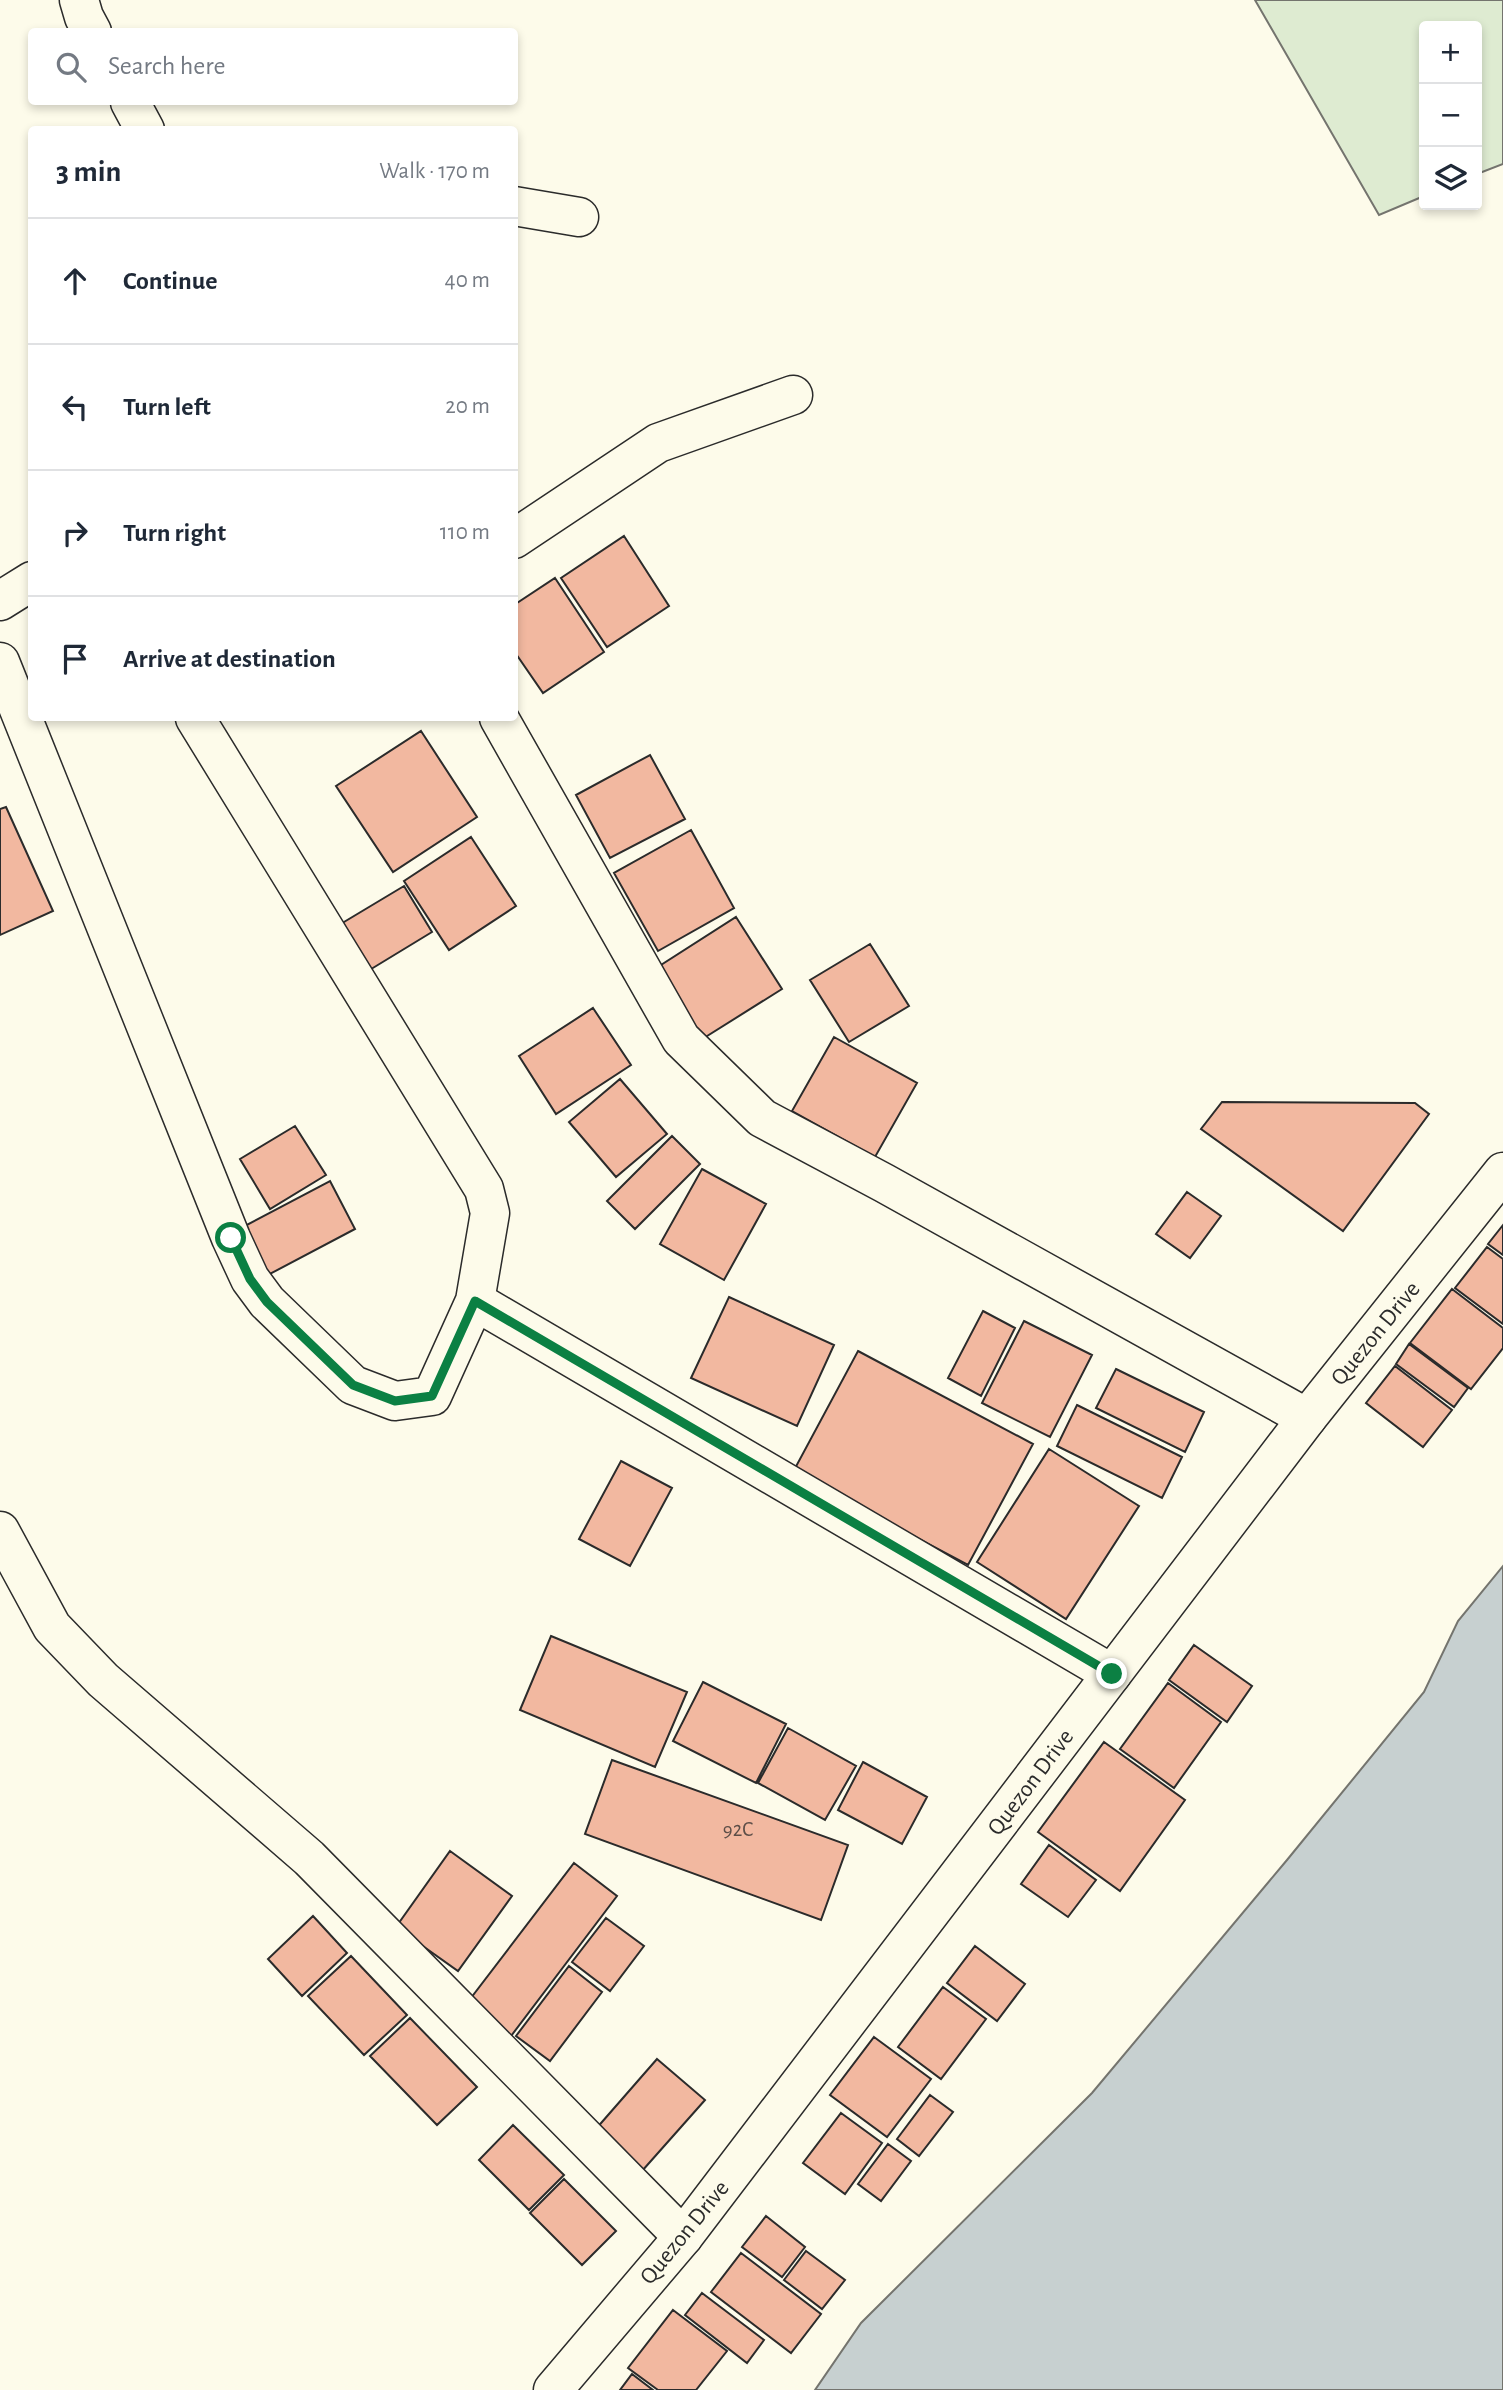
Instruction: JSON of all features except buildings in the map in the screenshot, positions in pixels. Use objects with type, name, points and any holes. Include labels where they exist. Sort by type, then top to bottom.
[{"type":"main road","points":[[79,0],[90,28]]},
{"type":"main road","points":[[132,105],[143,126]]},
{"type":"main road","points":[[518,207],[579,217]]},
{"type":"main road","points":[[518,536],[658,443],[793,395]]},
{"type":"main road","points":[[0,601],[28,584]]},
{"type":"main road","points":[[0,662],[231,1238],[250,1279],[267,1302],[353,1385],[395,1401],[432,1396],[475,1301],[490,1213],[484,1189],[197,721]]},
{"type":"main road","points":[[501,721],[681,1040],[762,1118],[1307,1418]]},
{"type":"main road","name":"Quezon Drive","points":[[553,2390],[682,2237],[1307,1418],[1503,1172]]},
{"type":"main road","points":[[475,1301],[1112,1674]]},
{"type":"main road","points":[[0,1531],[52,1627],[86,1663],[309,1858],[682,2237]]},
{"type":"green space","points":[[1255,0],[1503,0],[1503,164],[1482,172],[1482,21],[1419,21],[1419,198],[1379,215]]},
{"type":"shaded area","points":[[1503,1566],[1503,2390],[815,2390],[861,2323],[1092,2093],[1287,1860],[1424,1692],[1458,1621]]},
{"type":"route","points":[[231,1238],[250,1279],[267,1302],[353,1385],[395,1401],[432,1396],[475,1301],[1112,1674]]}]
